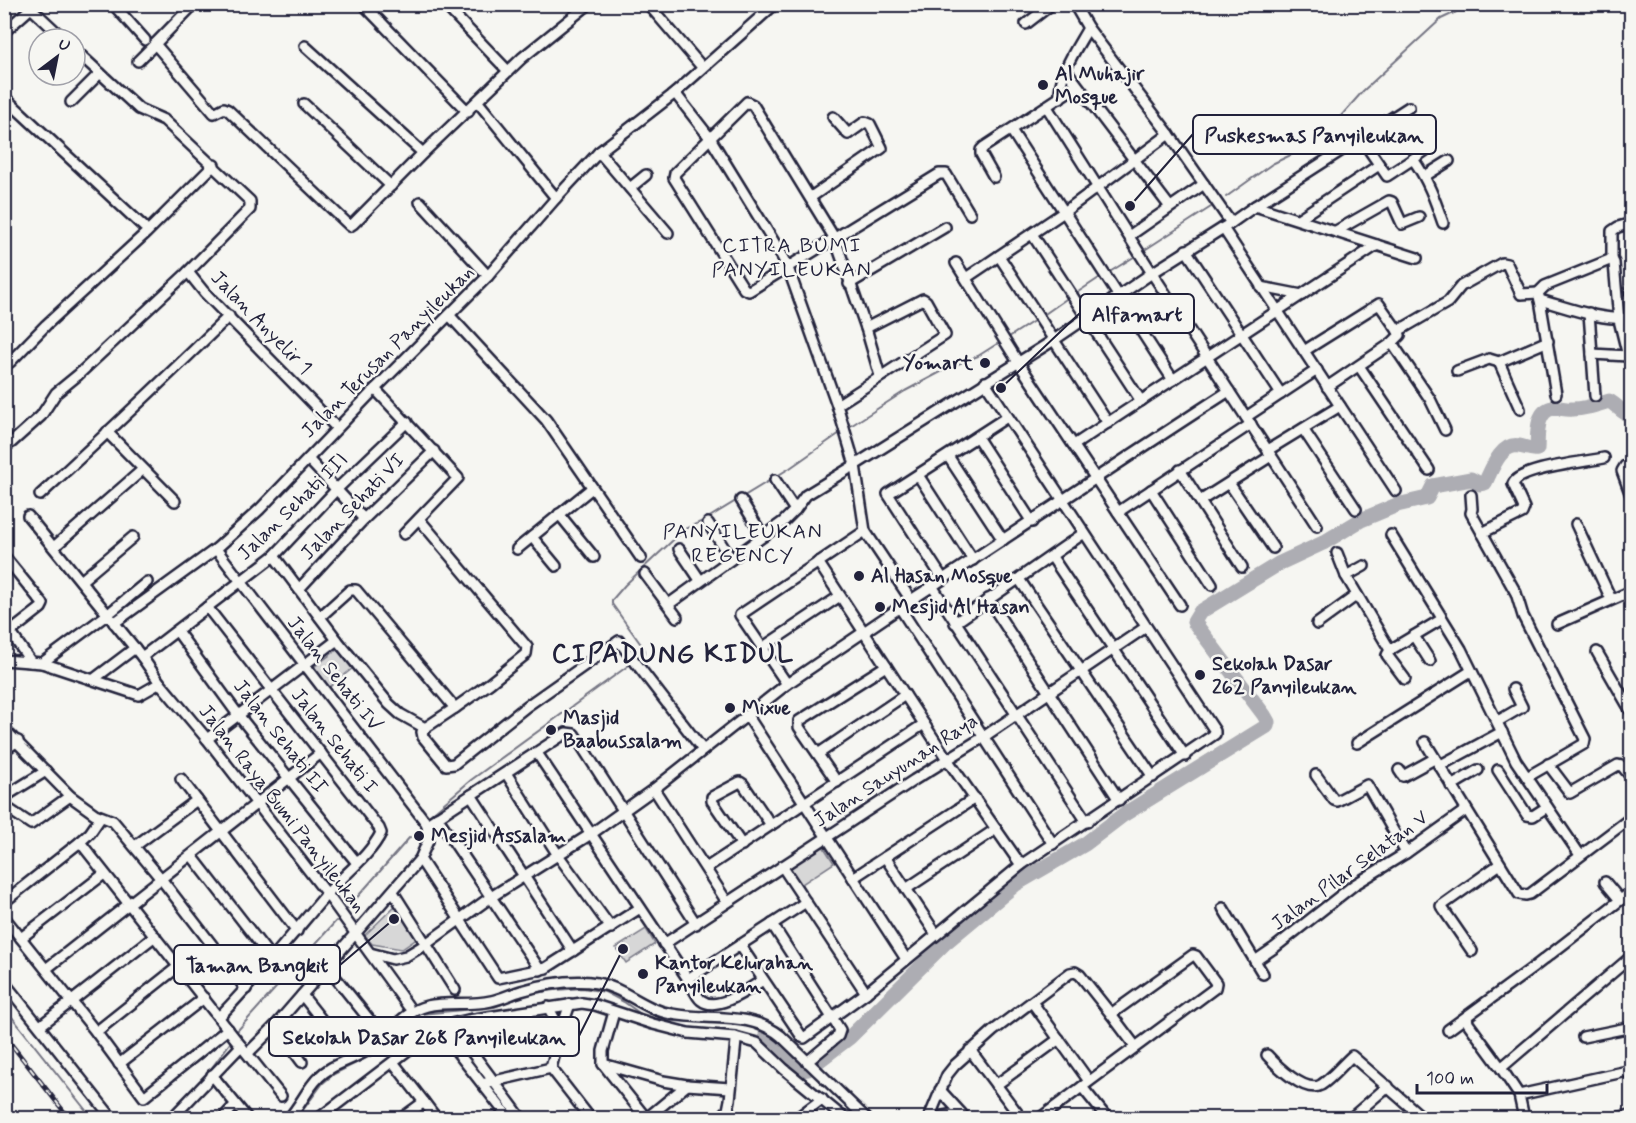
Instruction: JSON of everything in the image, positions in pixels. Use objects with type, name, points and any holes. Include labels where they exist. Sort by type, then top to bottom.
[{"type":"street","points":[[112,4],[145,40]]},
{"type":"street","points":[[138,61],[194,4]]},
{"type":"street","points":[[444,4],[508,71]]},
{"type":"street","points":[[155,44],[214,113],[224,108],[228,110],[350,226],[508,71],[535,46],[588,4]]},
{"type":"street","points":[[648,4],[702,67]]},
{"type":"street","name":"Jalan Terusan Panyileukan","points":[[114,623],[217,550],[450,316],[599,152],[675,93],[775,4]]},
{"type":"street","points":[[1026,24],[1052,4]]},
{"type":"street","points":[[1074,4],[1088,28],[1204,184],[1261,287],[1396,491]]},
{"type":"street","points":[[4,32],[30,6],[52,27]]},
{"type":"street","points":[[367,8],[468,112]]},
{"type":"street","points":[[1060,98],[1060,88],[1066,70],[1088,28]]},
{"type":"street","points":[[305,46],[423,153]]},
{"type":"street","name":"Jalan Anyelir 1","points":[[87,61],[139,109],[164,120],[250,201],[250,208],[188,272],[204,292],[337,428]]},
{"type":"street","points":[[1066,70],[1170,207]]},
{"type":"street","points":[[71,102],[100,73]]},
{"type":"street","points":[[994,177],[981,150],[1077,86]]},
{"type":"street","points":[[675,93],[710,138],[788,268],[837,405],[855,465],[865,531],[911,600]]},
{"type":"street","points":[[4,97],[144,226]]},
{"type":"street","points":[[478,102],[556,198]]},
{"type":"street","points":[[880,376],[835,239],[811,197],[750,103],[745,104],[675,173],[674,178],[744,289],[749,291],[788,268],[835,239],[939,174],[946,174],[970,214]]},
{"type":"street","points":[[304,104],[390,186]]},
{"type":"street","points":[[669,604],[764,536],[795,510],[806,495],[1054,340],[1186,250],[1227,226],[1408,106]]},
{"type":"street","points":[[1047,107],[1317,526]]},
{"type":"street","points":[[811,197],[882,147],[870,124],[865,122],[848,134],[833,117]]},
{"type":"street","points":[[1011,129],[1173,380]]},
{"type":"street","points":[[966,278],[1064,212],[1169,134]]},
{"type":"street","points":[[1361,138],[1387,176],[1429,148]]},
{"type":"street","points":[[599,152],[668,233]]},
{"type":"street","points":[[1413,159],[1434,193],[1443,223]]},
{"type":"street","points":[[1425,176],[1449,161]]},
{"type":"street","points":[[7,360],[146,233],[214,165]]},
{"type":"street","points":[[1298,219],[1379,165]]},
{"type":"street","points":[[630,188],[646,176]]},
{"type":"street","points":[[1129,236],[1204,184]]},
{"type":"street","points":[[1336,231],[1387,201],[1392,202],[1402,224],[1419,217]]},
{"type":"street","points":[[420,202],[488,276]]},
{"type":"street","points":[[1255,206],[1417,258]]},
{"type":"street","points":[[1592,354],[1630,360],[1619,320],[1612,259],[1612,231],[1632,223]]},
{"type":"street","points":[[849,284],[945,227]]},
{"type":"street","points":[[1032,234],[1141,401]]},
{"type":"street","points":[[1074,445],[1377,245]]},
{"type":"street","points":[[1186,250],[1281,394]]},
{"type":"street","points":[[999,256],[1108,423]]},
{"type":"street","points":[[1556,394],[1539,296],[1545,286],[1612,259]]},
{"type":"street","points":[[1398,330],[1448,302],[1461,286],[1505,262],[1521,294],[1539,296],[1589,313],[1619,320],[1632,318]]},
{"type":"street","points":[[956,263],[1018,362],[1180,605]]},
{"type":"street","points":[[11,443],[41,416],[57,393],[188,272]]},
{"type":"street","points":[[1261,287],[1302,295]]},
{"type":"street","points":[[837,405],[945,335],[923,299],[866,328]]},
{"type":"street","points":[[1304,351],[1379,304],[1398,330],[1400,335],[1392,343],[1327,387]]},
{"type":"street","points":[[1589,313],[1595,396]]},
{"type":"street","points":[[40,495],[139,404],[229,316]]},
{"type":"street","points":[[450,316],[546,420],[641,558]]},
{"type":"street","points":[[1457,371],[1489,359],[1499,362],[1548,341]]},
{"type":"street","points":[[1392,343],[1430,399],[1445,430]]},
{"type":"street","points":[[1499,362],[1520,409]]},
{"type":"street","points":[[1359,366],[1429,470]]},
{"type":"street","points":[[1118,512],[1180,470],[1281,394],[1317,370]]},
{"type":"street","points":[[740,945],[802,1037],[807,1036],[866,993],[1021,865],[1185,756],[1212,737],[1215,731],[985,382]]},
{"type":"street","points":[[375,389],[458,478],[404,534]]},
{"type":"street","points":[[383,972],[492,897],[624,811],[786,684],[1228,391]]},
{"type":"street","points":[[1200,501],[1340,406]]},
{"type":"street","points":[[943,579],[888,494],[1007,417]]},
{"type":"street","name":"Jalan Sehati III","points":[[142,657],[274,556],[337,489],[407,422]]},
{"type":"street","points":[[1303,429],[1356,509]]},
{"type":"street","points":[[107,432],[175,501]]},
{"type":"street","points":[[977,437],[1032,522]]},
{"type":"street","name":"Jalan Sehati VI","points":[[299,589],[364,519],[434,451]]},
{"type":"street","points":[[948,456],[1003,540]]},
{"type":"street","points":[[1482,533],[1523,511],[1513,484],[1517,478],[1546,468],[1604,458]]},
{"type":"street","points":[[308,459],[364,519]]},
{"type":"street","points":[[1632,464],[1625,466],[1622,471],[1632,498]]},
{"type":"street","points":[[1180,470],[1242,567]]},
{"type":"street","points":[[54,548],[140,472]]},
{"type":"street","points":[[918,475],[973,560]]},
{"type":"street","points":[[775,480],[795,510]]},
{"type":"street","points":[[1229,483],[1273,548]]},
{"type":"street","points":[[517,549],[592,488]]},
{"type":"street","points":[[1151,490],[1212,585]]},
{"type":"street","points":[[1471,495],[1471,513],[1516,593],[1523,616],[1585,739],[1584,744],[1527,777]]},
{"type":"street","points":[[741,500],[764,536]]},
{"type":"street","points":[[559,514],[594,557]]},
{"type":"street","name":"Jalan Raya Bumi Panyileukan","points":[[28,516],[207,739],[327,894],[408,1006]]},
{"type":"street","points":[[419,519],[479,588],[527,651],[503,673],[422,732],[423,737],[446,765],[454,764],[527,706],[619,642],[703,750]]},
{"type":"street","points":[[708,523],[731,559]]},
{"type":"street","points":[[1576,524],[1611,599]]},
{"type":"street","points":[[786,684],[740,615],[865,531]]},
{"type":"street","points":[[955,622],[1084,533]]},
{"type":"street","points":[[1391,535],[1461,649],[1516,761],[1580,855]]},
{"type":"street","points":[[81,581],[133,537]]},
{"type":"street","points":[[532,537],[556,566]]},
{"type":"street","points":[[679,549],[700,580]]},
{"type":"street","name":"Jalan Sehati IV","points":[[217,550],[425,821]]},
{"type":"street","points":[[1336,553],[1346,576],[1390,650]]},
{"type":"street","points":[[4,556],[43,604],[8,634]]},
{"type":"street","points":[[274,556],[389,704],[400,714],[425,728]]},
{"type":"street","points":[[1052,556],[1185,756]]},
{"type":"street","points":[[818,562],[947,759],[1021,865]]},
{"type":"street","points":[[1346,576],[1364,566]]},
{"type":"street","points":[[645,574],[677,617]]},
{"type":"street","points":[[1019,579],[1153,777]]},
{"type":"street","points":[[42,663],[147,582]]},
{"type":"street","points":[[932,586],[1087,822]]},
{"type":"street","points":[[320,617],[350,590],[356,590],[455,708]]},
{"type":"street","points":[[1557,624],[1632,591]]},
{"type":"street","points":[[1317,624],[1357,595]]},
{"type":"street","points":[[762,648],[840,596]]},
{"type":"street","points":[[988,599],[1119,800]]},
{"type":"street","name":"Jalan Sehati I","points":[[207,607],[381,833],[357,863],[219,1017]]},
{"type":"street","points":[[900,608],[982,738],[1053,844]]},
{"type":"street","points":[[1405,679],[1387,654],[1442,619]]},
{"type":"street","points":[[4,623],[8,634],[31,662]]},
{"type":"street","name":"Jalan Sauyunan Raya","points":[[664,944],[982,738],[1146,627]]},
{"type":"street","name":"Jalan Sehati II","points":[[177,631],[239,716],[357,863]]},
{"type":"street","points":[[1414,636],[1430,661]]},
{"type":"street","points":[[207,739],[337,640]]},
{"type":"street","points":[[94,680],[135,648]]},
{"type":"street","points":[[1597,652],[1632,713]]},
{"type":"street","points":[[4,660],[42,663],[140,695],[160,683]]},
{"type":"street","points":[[837,782],[799,727],[800,720],[886,666]]},
{"type":"street","points":[[1357,743],[1471,671]]},
{"type":"street","points":[[1497,721],[1522,707],[1512,689]]},
{"type":"street","points":[[818,754],[905,695]]},
{"type":"street","points":[[747,715],[906,959]]},
{"type":"street","points":[[706,868],[924,724]]},
{"type":"street","points":[[4,729],[70,796],[101,817],[113,821],[246,989]]},
{"type":"street","points":[[1399,770],[1403,776],[1437,763],[1502,732]]},
{"type":"street","points":[[172,1119],[212,1075],[275,1026],[393,892],[420,859],[428,841],[425,821],[437,817],[566,733],[574,734],[696,924]]},
{"type":"street","points":[[4,750],[18,741]]},
{"type":"street","points":[[1425,742],[1519,894],[1526,896],[1632,817]]},
{"type":"street","points":[[46,969],[321,753]]},
{"type":"street","points":[[537,753],[700,999],[703,1002],[715,1003],[726,1001],[763,980]]},
{"type":"street","points":[[1548,764],[1570,793],[1618,765],[1622,766],[1632,778]]},
{"type":"street","points":[[1451,786],[1478,770]]},
{"type":"street","points":[[1498,770],[1527,815],[1533,816],[1547,807]]},
{"type":"street","points":[[4,797],[46,771]]},
{"type":"street","points":[[506,773],[558,855],[610,928]]},
{"type":"street","points":[[1316,775],[1331,798],[1337,801],[1367,785],[1406,853]]},
{"type":"street","points":[[181,779],[297,931]]},
{"type":"street","points":[[742,844],[712,801],[712,797],[740,782],[743,783],[771,825]]},
{"type":"street","points":[[654,789],[728,902]]},
{"type":"street","points":[[471,795],[573,951]]},
{"type":"street","points":[[4,806],[31,824],[70,796]]},
{"type":"street","points":[[135,846],[196,798]]},
{"type":"street","points":[[853,878],[975,798]]},
{"type":"street","name":"Jalan Pilar Selatan V","points":[[1255,961],[1354,885],[1406,853],[1466,810]]},
{"type":"street","points":[[4,902],[80,842],[90,833],[101,817]]},
{"type":"street","points":[[437,817],[540,970]]},
{"type":"street","points":[[906,889],[996,830]]},
{"type":"street","points":[[80,842],[281,1096]]},
{"type":"street","points":[[192,856],[272,959]]},
{"type":"street","points":[[885,857],[936,934]]},
{"type":"street","points":[[420,859],[498,978],[546,968],[640,908]]},
{"type":"street","points":[[1472,951],[1441,906],[1500,864]]},
{"type":"street","points":[[782,866],[866,993]]},
{"type":"street","points":[[21,938],[104,874]]},
{"type":"street","points":[[1605,882],[1620,900]]},
{"type":"street","points":[[1448,1030],[1632,891]]},
{"type":"street","points":[[393,892],[455,990]]},
{"type":"street","points":[[688,979],[806,902]]},
{"type":"street","points":[[1223,908],[1263,974]]},
{"type":"street","points":[[4,917],[72,1001],[144,1096],[230,1031]]},
{"type":"street","points":[[772,924],[834,1017],[840,1034],[811,1065]]},
{"type":"street","points":[[40,1026],[154,936]]},
{"type":"street","points":[[369,953],[393,959],[405,956]]},
{"type":"street","points":[[1045,1117],[1135,1046],[1215,988],[1216,983],[1193,955],[1111,1014]]},
{"type":"street","points":[[1501,1068],[1632,956]]},
{"type":"street","points":[[96,1032],[179,966]]},
{"type":"street","points":[[327,967],[372,1023]]},
{"type":"street","points":[[963,1116],[930,1119],[946,1075],[970,1050],[1070,973],[1075,972],[1135,1046]]},
{"type":"street","points":[[4,982],[112,1119]]},
{"type":"street","points":[[290,1119],[319,1077],[331,1068],[364,1052],[414,1011],[443,1004],[493,1001],[544,984],[598,983],[620,990],[658,1012],[678,1016],[757,1022],[773,1030],[866,1119]]},
{"type":"street","points":[[302,995],[340,1043]]},
{"type":"street","points":[[119,1064],[204,999]]},
{"type":"street","points":[[1032,1002],[1059,1039],[1107,1118]]},
{"type":"street","points":[[551,1068],[570,1004]]},
{"type":"street","points":[[319,1119],[428,1035],[439,1029],[451,1024],[570,1004],[595,1005],[653,1024],[688,1032],[735,1037],[757,1043],[784,1069],[844,1119]]},
{"type":"street","points":[[548,1007],[561,1030]]},
{"type":"street","points":[[614,1012],[603,1051],[603,1064],[646,1119],[687,1085]]},
{"type":"street","points":[[1467,1017],[1468,1023],[1519,1095],[1524,1119]]},
{"type":"street","points":[[451,1024],[509,1119]]},
{"type":"street","points":[[275,1026],[302,1062]]},
{"type":"street","points":[[1583,1037],[1632,1027]]},
{"type":"street","points":[[439,1029],[521,1119]]},
{"type":"street","points":[[720,1119],[728,1110],[735,1037]]},
{"type":"street","points":[[996,1085],[1059,1039]]},
{"type":"street","points":[[970,1050],[1021,1119]]},
{"type":"street","points":[[1267,1054],[1290,1076],[1308,1087],[1315,1088],[1322,1084],[1349,1053],[1423,1119]]},
{"type":"street","points":[[393,1062],[436,1119]]},
{"type":"street","points":[[603,1064],[663,1081],[730,1088]]},
{"type":"street","points":[[487,1082],[551,1068]]},
{"type":"street","points":[[551,1068],[590,1119]]},
{"type":"street","points":[[1519,1095],[1632,1070]]},
{"type":"street","points":[[212,1075],[247,1119]]},
{"type":"street","points":[[1351,1119],[1388,1086]]},
{"type":"street","points":[[940,1090],[963,1116]]},
{"type":"street","points":[[797,1119],[822,1099]]},
{"type":"street","points":[[402,1119],[424,1102]]},
{"type":"street","points":[[223,1119],[235,1105]]},
{"type":"street","points":[[1616,1119],[1632,1115]]},
{"type":"shaded area","points":[[337,650],[353,668],[326,690],[310,670]]},
{"type":"shaded area","points":[[823,846],[834,863],[799,886],[787,868]]},
{"type":"shaded area","points":[[397,904],[418,938],[402,949],[372,944],[365,935]]},
{"type":"shaded area","points":[[646,929],[655,944],[626,963],[616,948]]},
{"type":"waterway","points":[[1226,197],[1272,164],[1297,152],[1325,134],[1363,91],[1441,19],[1456,12],[1461,4]]},
{"type":"waterway","points":[[1143,251],[1211,207]]},
{"type":"waterway","points":[[1108,273],[1137,255]]},
{"type":"waterway","points":[[1075,294],[1102,276]]},
{"type":"waterway","points":[[1042,316],[1069,297]]},
{"type":"waterway","points":[[1009,337],[1037,319]]},
{"type":"waterway","points":[[849,427],[905,391],[950,367],[978,356],[1000,342]]},
{"type":"waterway","points":[[766,1034],[801,1070],[808,1069],[850,1037],[945,943],[1016,884],[1085,844],[1123,815],[1267,726],[1268,722],[1264,715],[1194,622],[1200,612],[1280,563],[1323,543],[1361,520],[1397,505],[1427,498],[1433,486],[1471,479],[1480,484],[1485,483],[1498,458],[1507,448],[1519,446],[1537,449],[1540,419],[1547,410],[1582,408],[1609,401],[1632,416]]},
{"type":"waterway","points":[[636,660],[645,653],[645,650],[612,604],[612,600],[625,585],[685,529],[703,521],[790,468],[840,433]]},
{"type":"waterway","points":[[429,816],[471,780],[632,663]]},
{"type":"waterway","points":[[346,910],[410,837]]},
{"type":"waterway","points":[[238,1030],[336,921]]},
{"type":"waterway","points":[[297,1118],[323,1083],[334,1074],[372,1055],[421,1014],[494,1007],[528,994],[583,988],[605,992],[645,1017],[672,1021],[737,1024],[766,1034]]},
{"type":"waterway","points":[[4,1007],[92,1118]]},
{"type":"waterway","points":[[205,1077],[230,1043]]},
{"type":"railway","points":[[4,1035],[69,1118]]},
{"type":"place","name":"Al Muhajir Mosque","points":[[1043,85]]},
{"type":"place","name":"Puskesmas Panyileukan","points":[[1130,206]]},
{"type":"place","name":"Yomart","points":[[985,363]]},
{"type":"place","name":"Alfamart","points":[[1001,388]]},
{"type":"place","name":"Al Hasan Mosque","points":[[859,576]]},
{"type":"place","name":"Mesjid Al Hasan","points":[[880,607]]},
{"type":"place","name":"Sekolah Dasar 262 Panyileukan","points":[[1200,675]]},
{"type":"place","name":"Mixue","points":[[730,708]]},
{"type":"place","name":"Masjid Baabussalam","points":[[551,730]]},
{"type":"place","name":"Mesjid Assalam","points":[[419,836]]},
{"type":"place","name":"Taman Bangkit","points":[[394,919]]},
{"type":"place","name":"Sekolah Dasar 268 Panyileukan","points":[[623,949]]},
{"type":"place","name":"Kantor Kelurahan Panyileukan","points":[[643,974]]},
{"type":"district","name":"CITRA BUMI PANYILEUKAN","points":[[792,258]]},
{"type":"district","name":"PANYILEUKAN REGENCY","points":[[743,544]]},
{"type":"district","name":"CIPADUNG KIDUL","points":[[673,655]]}]
